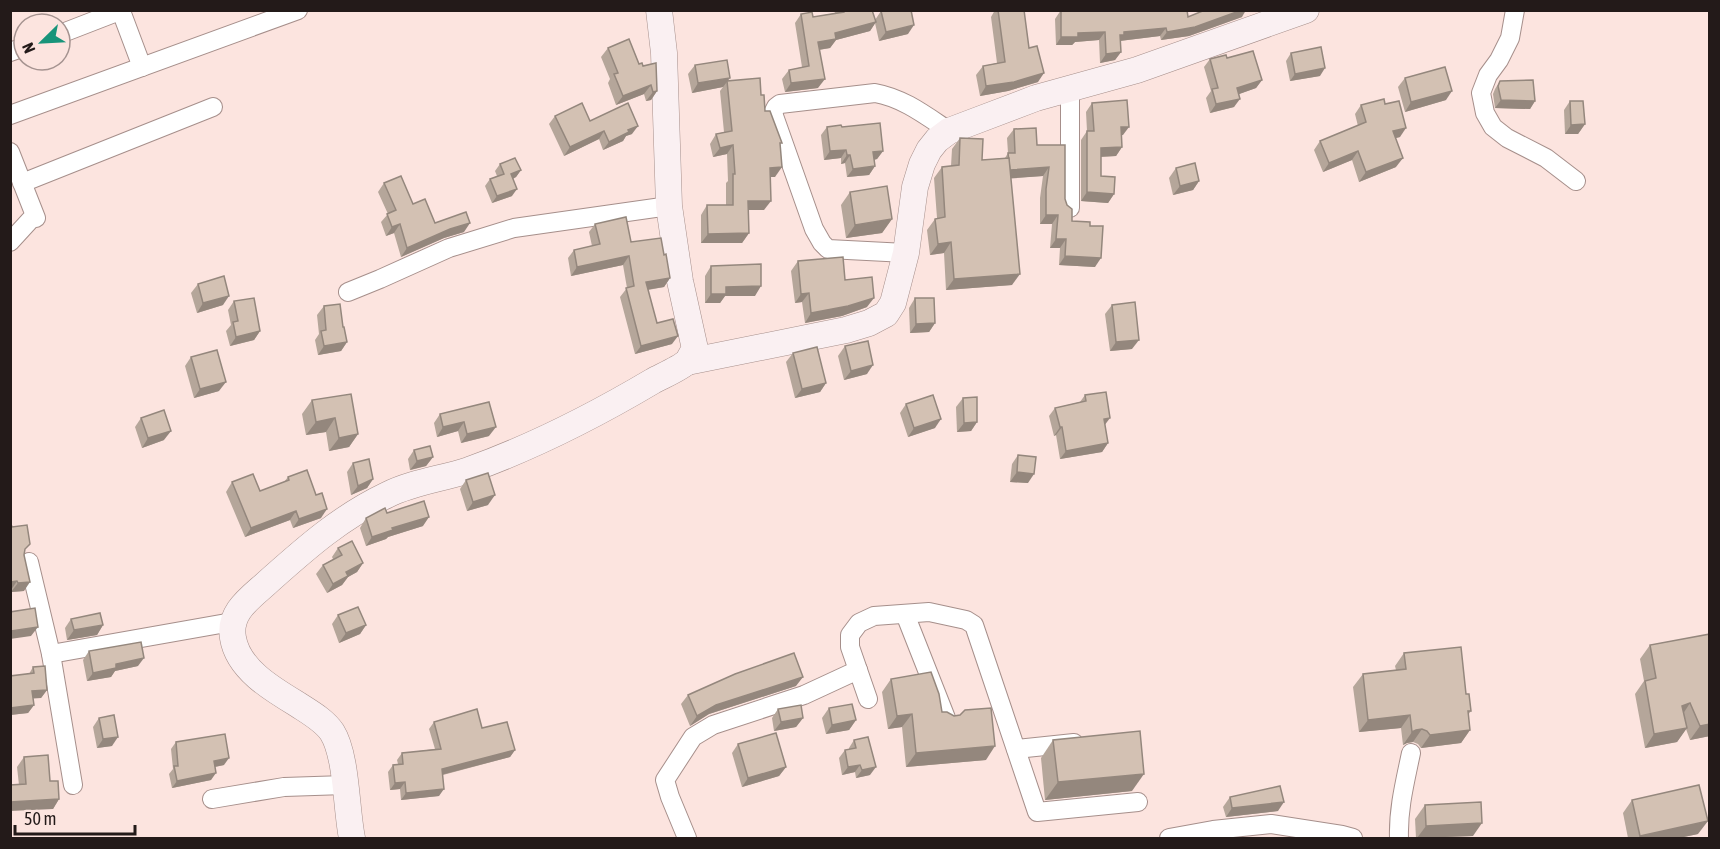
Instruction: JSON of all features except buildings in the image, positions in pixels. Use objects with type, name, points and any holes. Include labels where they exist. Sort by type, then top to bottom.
[{"type":"street","points":[[10,115],[298,10]]},
{"type":"street","points":[[659,10],[664,53],[669,206],[680,281],[695,349],[687,362]]},
{"type":"street","points":[[352,838],[342,756],[331,730],[320,719],[264,682],[247,667],[239,656],[233,639],[232,622],[240,607],[293,560],[334,525],[361,508],[389,494],[427,480],[466,471],[513,452],[609,407],[687,362],[846,330],[869,323],[886,314],[893,303],[906,253],[915,187],[922,164],[933,145],[949,131],[1036,98],[1137,70],[1306,10]]},
{"type":"street","points":[[1515,10],[1510,38],[1488,75],[1481,93],[1485,113],[1493,126],[1507,138],[1546,158],[1576,181]]},
{"type":"street","points":[[72,30],[122,11],[142,67]]},
{"type":"street","points":[[1070,88],[1070,208]]},
{"type":"street","points":[[906,253],[828,249],[822,243],[814,229],[797,184],[773,113],[780,104],[875,93],[890,95],[904,101],[949,131]]},
{"type":"street","points":[[22,183],[213,107]]},
{"type":"street","points":[[10,152],[36,218],[32,218],[10,242]]},
{"type":"street","points":[[348,292],[449,248],[514,228],[669,206]]},
{"type":"street","points":[[29,562],[51,654],[74,785]]},
{"type":"street","points":[[868,699],[850,647],[850,634],[859,623],[874,616],[929,612],[966,620],[974,625],[1037,812],[1138,802]]},
{"type":"street","points":[[905,614],[946,718]]},
{"type":"street","points":[[51,654],[232,622]]},
{"type":"street","points":[[687,838],[669,797],[665,780],[693,737],[712,725],[804,695],[858,670]]},
{"type":"street","points":[[1016,749],[1093,741]]},
{"type":"street","points":[[1399,838],[1402,793],[1411,753]]},
{"type":"street","points":[[212,799],[284,787],[345,785]]},
{"type":"street","points":[[1169,838],[1213,830],[1271,824],[1353,838]]}]
